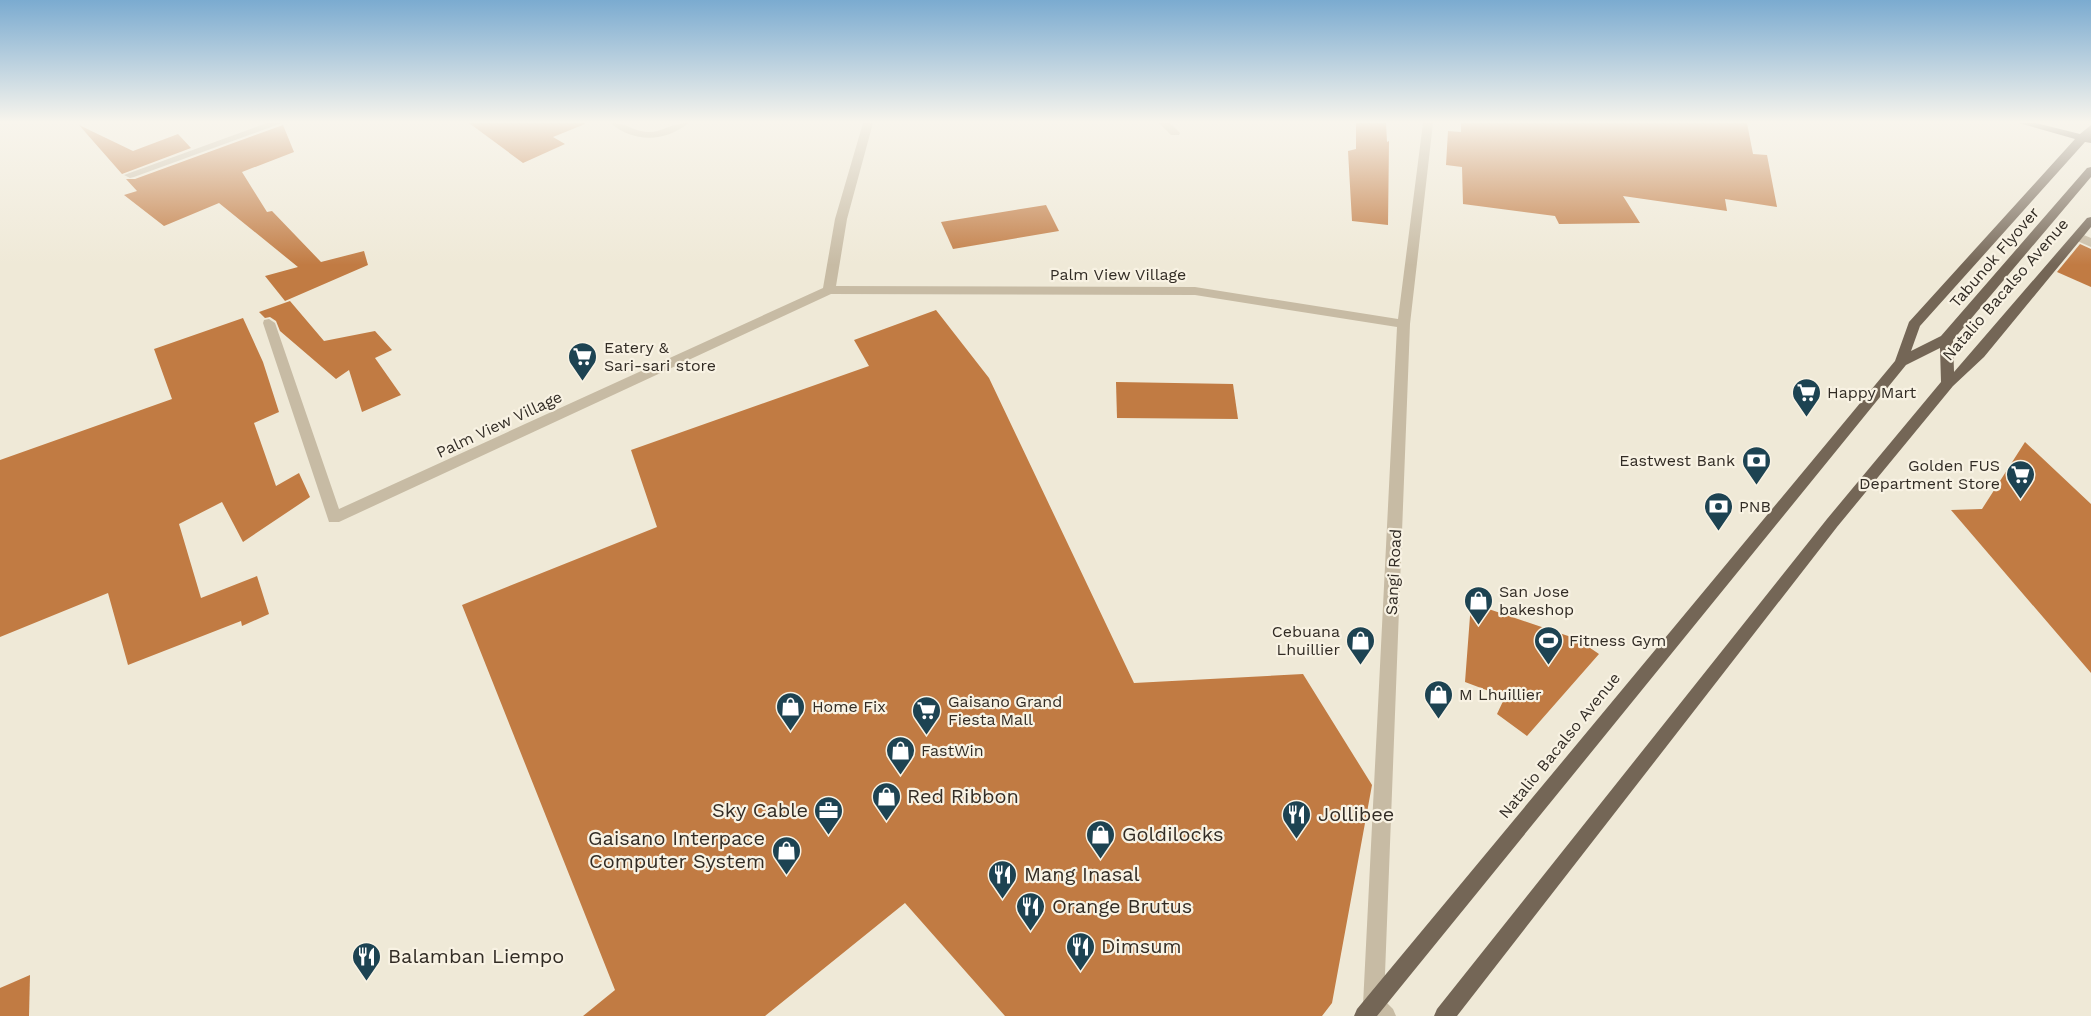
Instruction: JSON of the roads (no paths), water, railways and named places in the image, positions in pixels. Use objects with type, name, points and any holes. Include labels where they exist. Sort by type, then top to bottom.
[{"type":"main road","name":"Natalio Bacalso Avenue","points":[[1374,1012],[1900,362],[1914,325],[2057,170]]},
{"type":"main road","name":"Tabunok Flyover","points":[[1946,339],[2091,170]]},
{"type":"main road","name":"Natalio Bacalso Avenue","points":[[1444,1016],[1832,523],[1948,383],[1979,354],[2091,220]]},
{"type":"main road","name":"Natalio Bacalso Avenue","points":[[1900,362],[1946,339],[1948,383]]},
{"type":"street","points":[[130,175],[143,170]]},
{"type":"street","points":[[829,290],[841,219],[856,170]]},
{"type":"street","name":"Sangi Road","points":[[1374,1012],[1404,324],[1422,170]]},
{"type":"street","points":[[2079,237],[2091,243]]},
{"type":"street","name":"Palm View Village","points":[[269,323],[334,518],[829,290],[1196,291],[1404,324]]},
{"type":"place","name":"Eatery & Sari-sari store","points":[[583,382]]},
{"type":"place","name":"Happy Mart","points":[[1806,418]]},
{"type":"place","name":"Eastwest Bank","points":[[1756,486]]},
{"type":"place","name":"Golden FUS Department Store","points":[[2021,500]]},
{"type":"place","name":"PNB","points":[[1718,532]]},
{"type":"place","name":"San Jose bakeshop","points":[[1478,626]]},
{"type":"place","name":"Cebuana Lhuillier","points":[[1361,666]]},
{"type":"place","name":"Fitness Gym","points":[[1548,666]]},
{"type":"place","name":"M Lhuillier","points":[[1438,720]]},
{"type":"place","name":"Home Fix","points":[[791,732]]},
{"type":"place","name":"Gaisano Grand Fiesta Mall","points":[[927,736]]},
{"type":"place","name":"FastWin","points":[[900,776]]},
{"type":"place","name":"Red Ribbon","points":[[886,822]]},
{"type":"place","name":"Sky Cable","points":[[829,836]]},
{"type":"place","name":"Jollibee","points":[[1297,840]]},
{"type":"place","name":"Goldilocks","points":[[1101,860]]},
{"type":"place","name":"Gaisano Interpace Computer System","points":[[786,876]]},
{"type":"place","name":"Mang Inasal","points":[[1003,900]]},
{"type":"place","name":"Orange Brutus","points":[[1031,932]]},
{"type":"place","name":"Dimsum","points":[[1080,972]]},
{"type":"place","name":"Balamban Liempo","points":[[367,982]]}]
